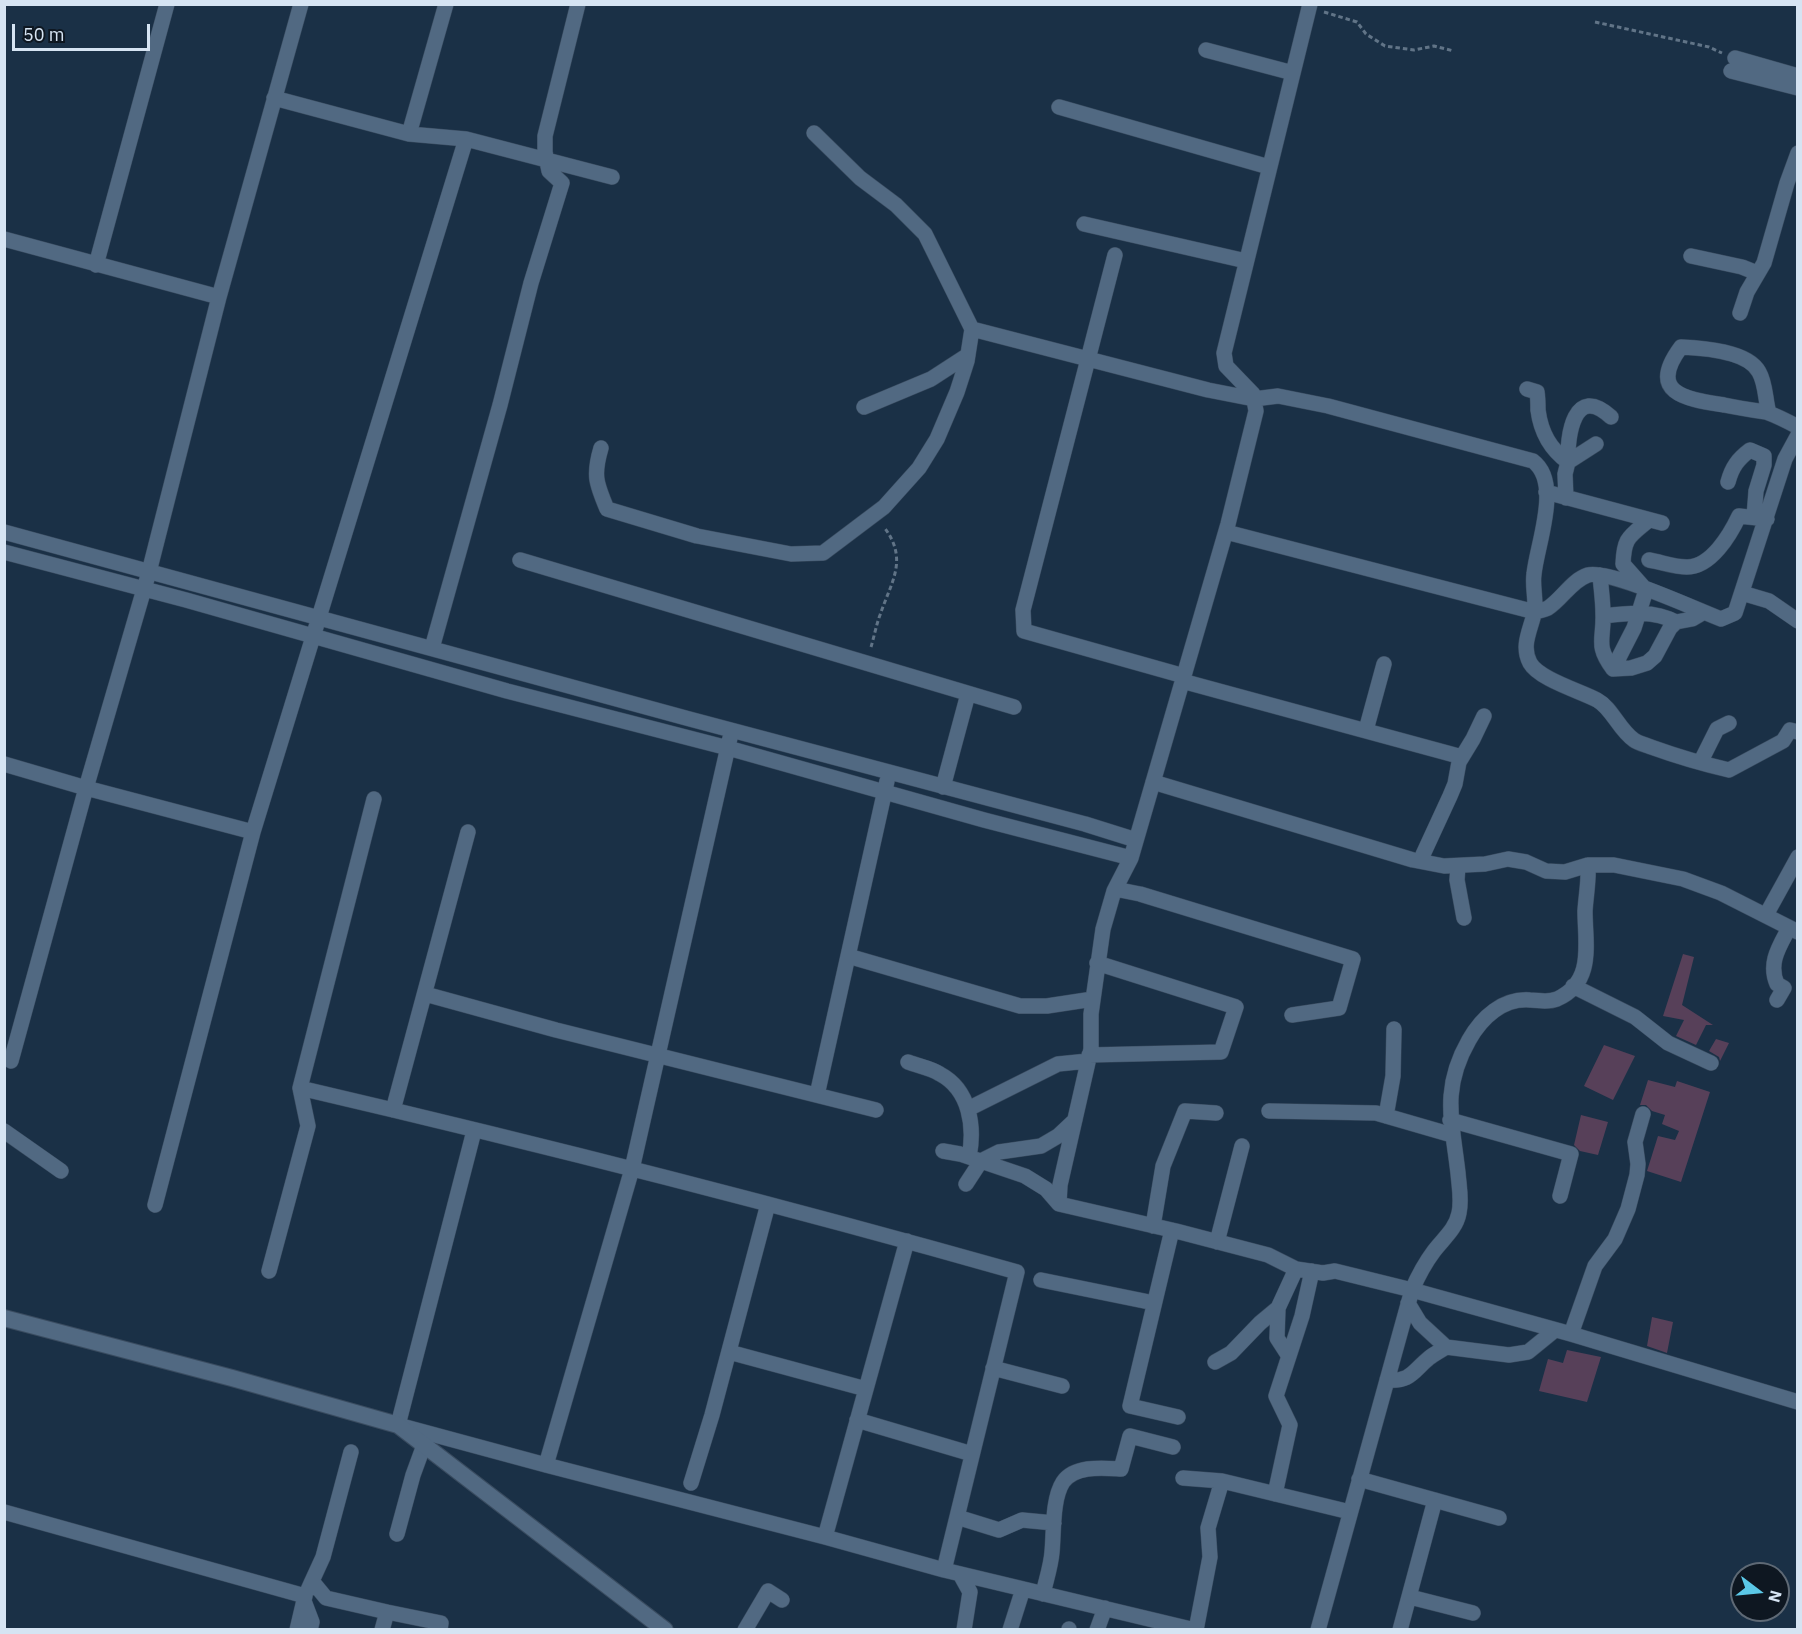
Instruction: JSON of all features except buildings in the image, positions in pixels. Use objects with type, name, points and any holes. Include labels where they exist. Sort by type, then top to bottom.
[{"type":"street","points":[[96,265],[167,4]]},
{"type":"street","points":[[11,1061],[86,788],[149,572],[219,297],[301,4]]},
{"type":"street","points":[[409,134],[446,4]]},
{"type":"street","points":[[432,648],[500,405],[531,282],[562,183],[549,171],[545,136],[578,4]]},
{"type":"street","points":[[1059,1204],[1060,1185],[1089,1058],[1093,999],[1102,929],[1115,889],[1131,858],[1226,532],[1256,411],[1253,394],[1226,366],[1224,353],[1309,9]]},
{"type":"street","points":[[1206,50],[1293,73]]},
{"type":"street","points":[[1733,64],[1797,76]]},
{"type":"street","points":[[1733,64],[1797,88]]},
{"type":"street","points":[[274,98],[409,134],[466,139],[612,177]]},
{"type":"street","points":[[1059,107],[1269,166]]},
{"type":"street","points":[[601,448],[596,466],[597,486],[607,509],[698,536],[791,554],[823,553],[884,507],[919,468],[937,439],[957,392],[968,355],[972,329],[925,234],[896,205],[860,178],[814,133]]},
{"type":"street","points":[[155,1205],[253,832],[466,139]]},
{"type":"street","points":[[1740,313],[1747,292],[1764,263],[1797,153]]},
{"type":"street","points":[[1084,224],[1246,261]]},
{"type":"street","points":[[4,239],[219,297]]},
{"type":"street","points":[[1115,255],[1023,610],[1024,631],[1462,757]]},
{"type":"street","points":[[1691,256],[1742,267],[1757,273]]},
{"type":"street","points":[[972,329],[1208,390],[1254,399],[1278,396],[1328,406],[1523,457],[1539,466],[1546,492],[1547,511],[1533,576],[1535,612],[1526,640],[1531,664],[1548,677],[1598,701],[1634,740],[1668,753],[1729,770],[1783,741],[1790,730],[1797,732]]},
{"type":"street","points":[[1769,413],[1759,371],[1749,360],[1704,348],[1681,347],[1671,361],[1667,374],[1669,384],[1680,396],[1700,402],[1769,413],[1797,427]]},
{"type":"street","points":[[864,407],[931,379],[968,355]]},
{"type":"street","points":[[1527,389],[1537,392],[1541,424],[1547,441],[1568,462]]},
{"type":"street","points":[[1566,498],[1565,474],[1568,462],[1568,441],[1575,417],[1581,408],[1593,405],[1611,417]]},
{"type":"street","points":[[1226,532],[1535,612],[1548,608],[1588,576],[1600,575],[1721,619],[1727,618],[1735,613],[1760,518],[1797,435]]},
{"type":"street","points":[[1568,462],[1596,444]]},
{"type":"street","points":[[1728,482],[1732,468],[1740,457],[1750,450],[1764,456],[1764,465],[1756,491],[1760,518]]},
{"type":"street","points":[[1546,492],[1656,522],[1626,540],[1623,556],[1623,564],[1646,590]]},
{"type":"street","points":[[1649,560],[1685,567],[1701,565],[1732,531],[1739,516],[1760,518]]},
{"type":"street","points":[[4,532],[1136,840]]},
{"type":"street","points":[[4,552],[186,600],[518,694],[728,748],[984,820],[1131,858]]},
{"type":"street","points":[[520,560],[1014,707]]},
{"type":"street","points":[[1600,575],[1604,616],[1601,627],[1603,656],[1613,669]]},
{"type":"street","points":[[1613,669],[1631,635],[1646,590]]},
{"type":"street","points":[[1742,593],[1769,601],[1797,621]]},
{"type":"street","points":[[1613,669],[1631,668],[1647,663],[1655,656],[1670,628],[1676,622],[1692,619],[1704,612]]},
{"type":"street","points":[[1604,616],[1639,613],[1663,615],[1676,622]]},
{"type":"street","points":[[1366,730],[1384,663]]},
{"type":"street","points":[[943,787],[968,694]]},
{"type":"street","points":[[1420,861],[1450,796],[1462,757],[1484,716]]},
{"type":"street","points":[[1701,761],[1717,729],[1729,723]]},
{"type":"street","points":[[546,1466],[632,1169],[732,730]]},
{"type":"street","points":[[4,764],[253,832]]},
{"type":"street","points":[[817,1095],[889,772]]},
{"type":"street","points":[[1153,782],[1444,867],[1485,864],[1508,859],[1526,862],[1546,871],[1565,872],[1588,865],[1614,865],[1683,879],[1721,893],[1793,930],[1773,961],[1773,974],[1777,984],[1784,988],[1777,999]]},
{"type":"street","points":[[269,1271],[308,1126],[300,1088],[374,800]]},
{"type":"street","points":[[393,1110],[468,832]]},
{"type":"street","points":[[1766,915],[1797,857]]},
{"type":"street","points":[[1318,1629],[1410,1297],[1420,1272],[1456,1224],[1459,1214],[1461,1201],[1451,1128],[1450,1093],[1453,1081],[1470,1038],[1497,1008],[1517,1000],[1545,1002],[1557,999],[1580,978],[1586,958],[1585,910],[1589,882],[1588,865]]},
{"type":"street","points":[[1458,866],[1457,880],[1464,918]]},
{"type":"street","points":[[1115,889],[1140,894],[1353,958],[1339,1008],[1292,1015]]},
{"type":"street","points":[[848,956],[1020,1006],[1047,1006],[1093,999]]},
{"type":"street","points":[[969,1109],[1058,1064],[1089,1058],[1221,1052],[1236,1007],[1097,963]]},
{"type":"street","points":[[1573,986],[1635,1017],[1668,1043],[1711,1063]]},
{"type":"street","points":[[425,993],[657,1056],[876,1110]]},
{"type":"street","points":[[1386,1116],[1393,1076],[1394,1029]]},
{"type":"street","points":[[908,1062],[941,1074],[960,1093],[969,1109],[975,1159],[966,1184]]},
{"type":"street","points":[[300,1088],[632,1169],[1017,1272],[944,1570]]},
{"type":"street","points":[[1154,1226],[1163,1166],[1185,1111],[1216,1113]]},
{"type":"street","points":[[1269,1111],[1376,1113],[1571,1154],[1560,1196]]},
{"type":"street","points":[[1571,1334],[1596,1266],[1616,1239],[1628,1209],[1637,1175],[1635,1142],[1643,1114]]},
{"type":"street","points":[[975,1159],[999,1152],[1041,1146],[1058,1136],[1075,1120]]},
{"type":"street","points":[[4,1131],[61,1171]]},
{"type":"street","points":[[398,1425],[474,1131]]},
{"type":"street","points":[[1217,1242],[1242,1146]]},
{"type":"street","points":[[943,1151],[1025,1176],[1046,1189],[1059,1204],[1268,1255],[1296,1269],[1335,1271],[1410,1297],[1571,1334],[1797,1402]]},
{"type":"street","points":[[691,1483],[768,1204]]},
{"type":"street","points":[[1172,1230],[1130,1406],[1178,1417]]},
{"type":"street","points":[[825,1537],[907,1241]]},
{"type":"street","points":[[1288,1355],[1277,1338],[1278,1308],[1296,1269]]},
{"type":"street","points":[[1275,1494],[1290,1425],[1276,1396],[1302,1316],[1312,1271]]},
{"type":"street","points":[[1041,1280],[1154,1303]]},
{"type":"street","points":[[1410,1297],[1420,1323],[1446,1347],[1509,1355],[1528,1352],[1555,1330]]},
{"type":"street","points":[[1215,1362],[1231,1353],[1278,1308]]},
{"type":"street","points":[[4,1318],[232,1378],[546,1466],[825,1537],[944,1570],[1195,1629],[1210,1557],[1209,1528],[1222,1481]]},
{"type":"street","points":[[1387,1380],[1397,1381],[1411,1376],[1428,1359],[1446,1347]]},
{"type":"street","points":[[729,1352],[866,1389]]},
{"type":"street","points":[[993,1368],[1062,1386]]},
{"type":"street","points":[[857,1420],[972,1454]]},
{"type":"street","points":[[398,1425],[665,1629]]},
{"type":"street","points":[[1043,1594],[1052,1554],[1058,1496],[1064,1481],[1080,1471],[1096,1468],[1120,1469],[1130,1437],[1173,1447]]},
{"type":"street","points":[[397,1534],[413,1475],[424,1445]]},
{"type":"street","points":[[297,1629],[304,1598],[323,1557],[351,1452]]},
{"type":"street","points":[[1183,1478],[1222,1481],[1350,1512]]},
{"type":"street","points":[[1202,1479],[1215,1506]]},
{"type":"street","points":[[1359,1479],[1499,1518]]},
{"type":"street","points":[[1400,1629],[1435,1500]]},
{"type":"street","points":[[4,1512],[304,1598]]},
{"type":"street","points":[[957,1517],[999,1530],[1022,1520],[1054,1523]]},
{"type":"street","points":[[960,1574],[970,1592],[964,1629]]},
{"type":"street","points":[[312,1581],[326,1598],[441,1623],[440,1629]]},
{"type":"street","points":[[1010,1629],[1023,1589]]},
{"type":"street","points":[[745,1629],[768,1591],[782,1600]]},
{"type":"street","points":[[1410,1597],[1473,1613]]},
{"type":"street","points":[[304,1598],[312,1622],[310,1629]]},
{"type":"street","points":[[1097,1629],[1105,1608]]},
{"type":"street","points":[[382,1629],[387,1612]]},
{"type":"path","points":[[1309,9],[1328,12],[1357,22],[1366,34],[1385,46],[1414,50],[1434,46],[1454,51]]},
{"type":"path","points":[[1595,22],[1709,46],[1733,64]]},
{"type":"path","points":[[867,664],[880,615],[896,576],[897,552],[889,533],[874,514]]}]
